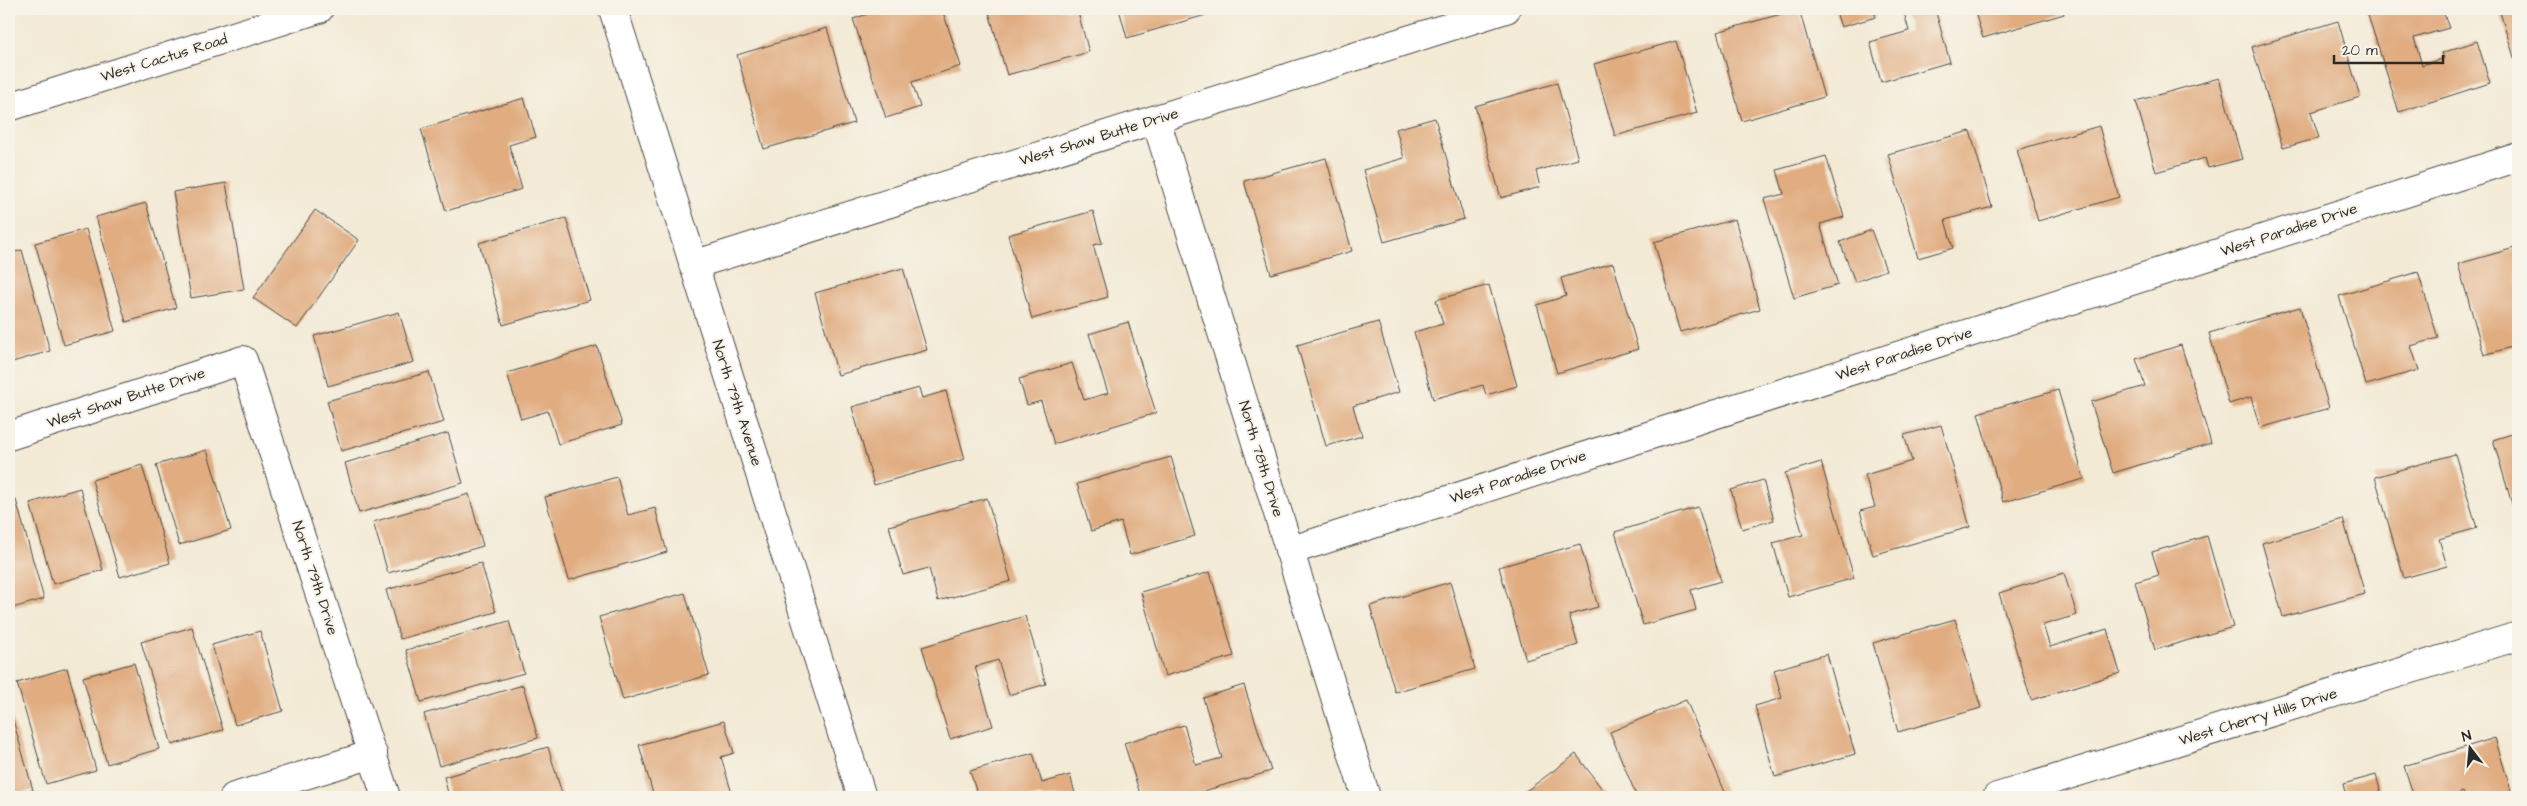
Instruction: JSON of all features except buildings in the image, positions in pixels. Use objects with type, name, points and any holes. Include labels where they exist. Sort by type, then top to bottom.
[{"type":"street","name":"West Cactus Road","points":[[9,107],[319,9]]},
{"type":"street","name":"North 79th Avenue","points":[[612,9],[862,797]]},
{"type":"street","name":"West Shaw Butte Drive","points":[[693,265],[1506,9]]},
{"type":"street","name":"North 78th Drive","points":[[1156,120],[1366,797]]},
{"type":"street","name":"West Paradise Drive","points":[[1289,551],[2518,157]]},
{"type":"street","name":"West Shaw Butte Drive","points":[[9,436],[243,360]]},
{"type":"street","name":"North 79th Drive","points":[[243,360],[386,797]]},
{"type":"street","name":"West Cherry Hills Drive","points":[[1997,797],[2518,636]]},
{"type":"street","points":[[234,797],[373,754]]}]
